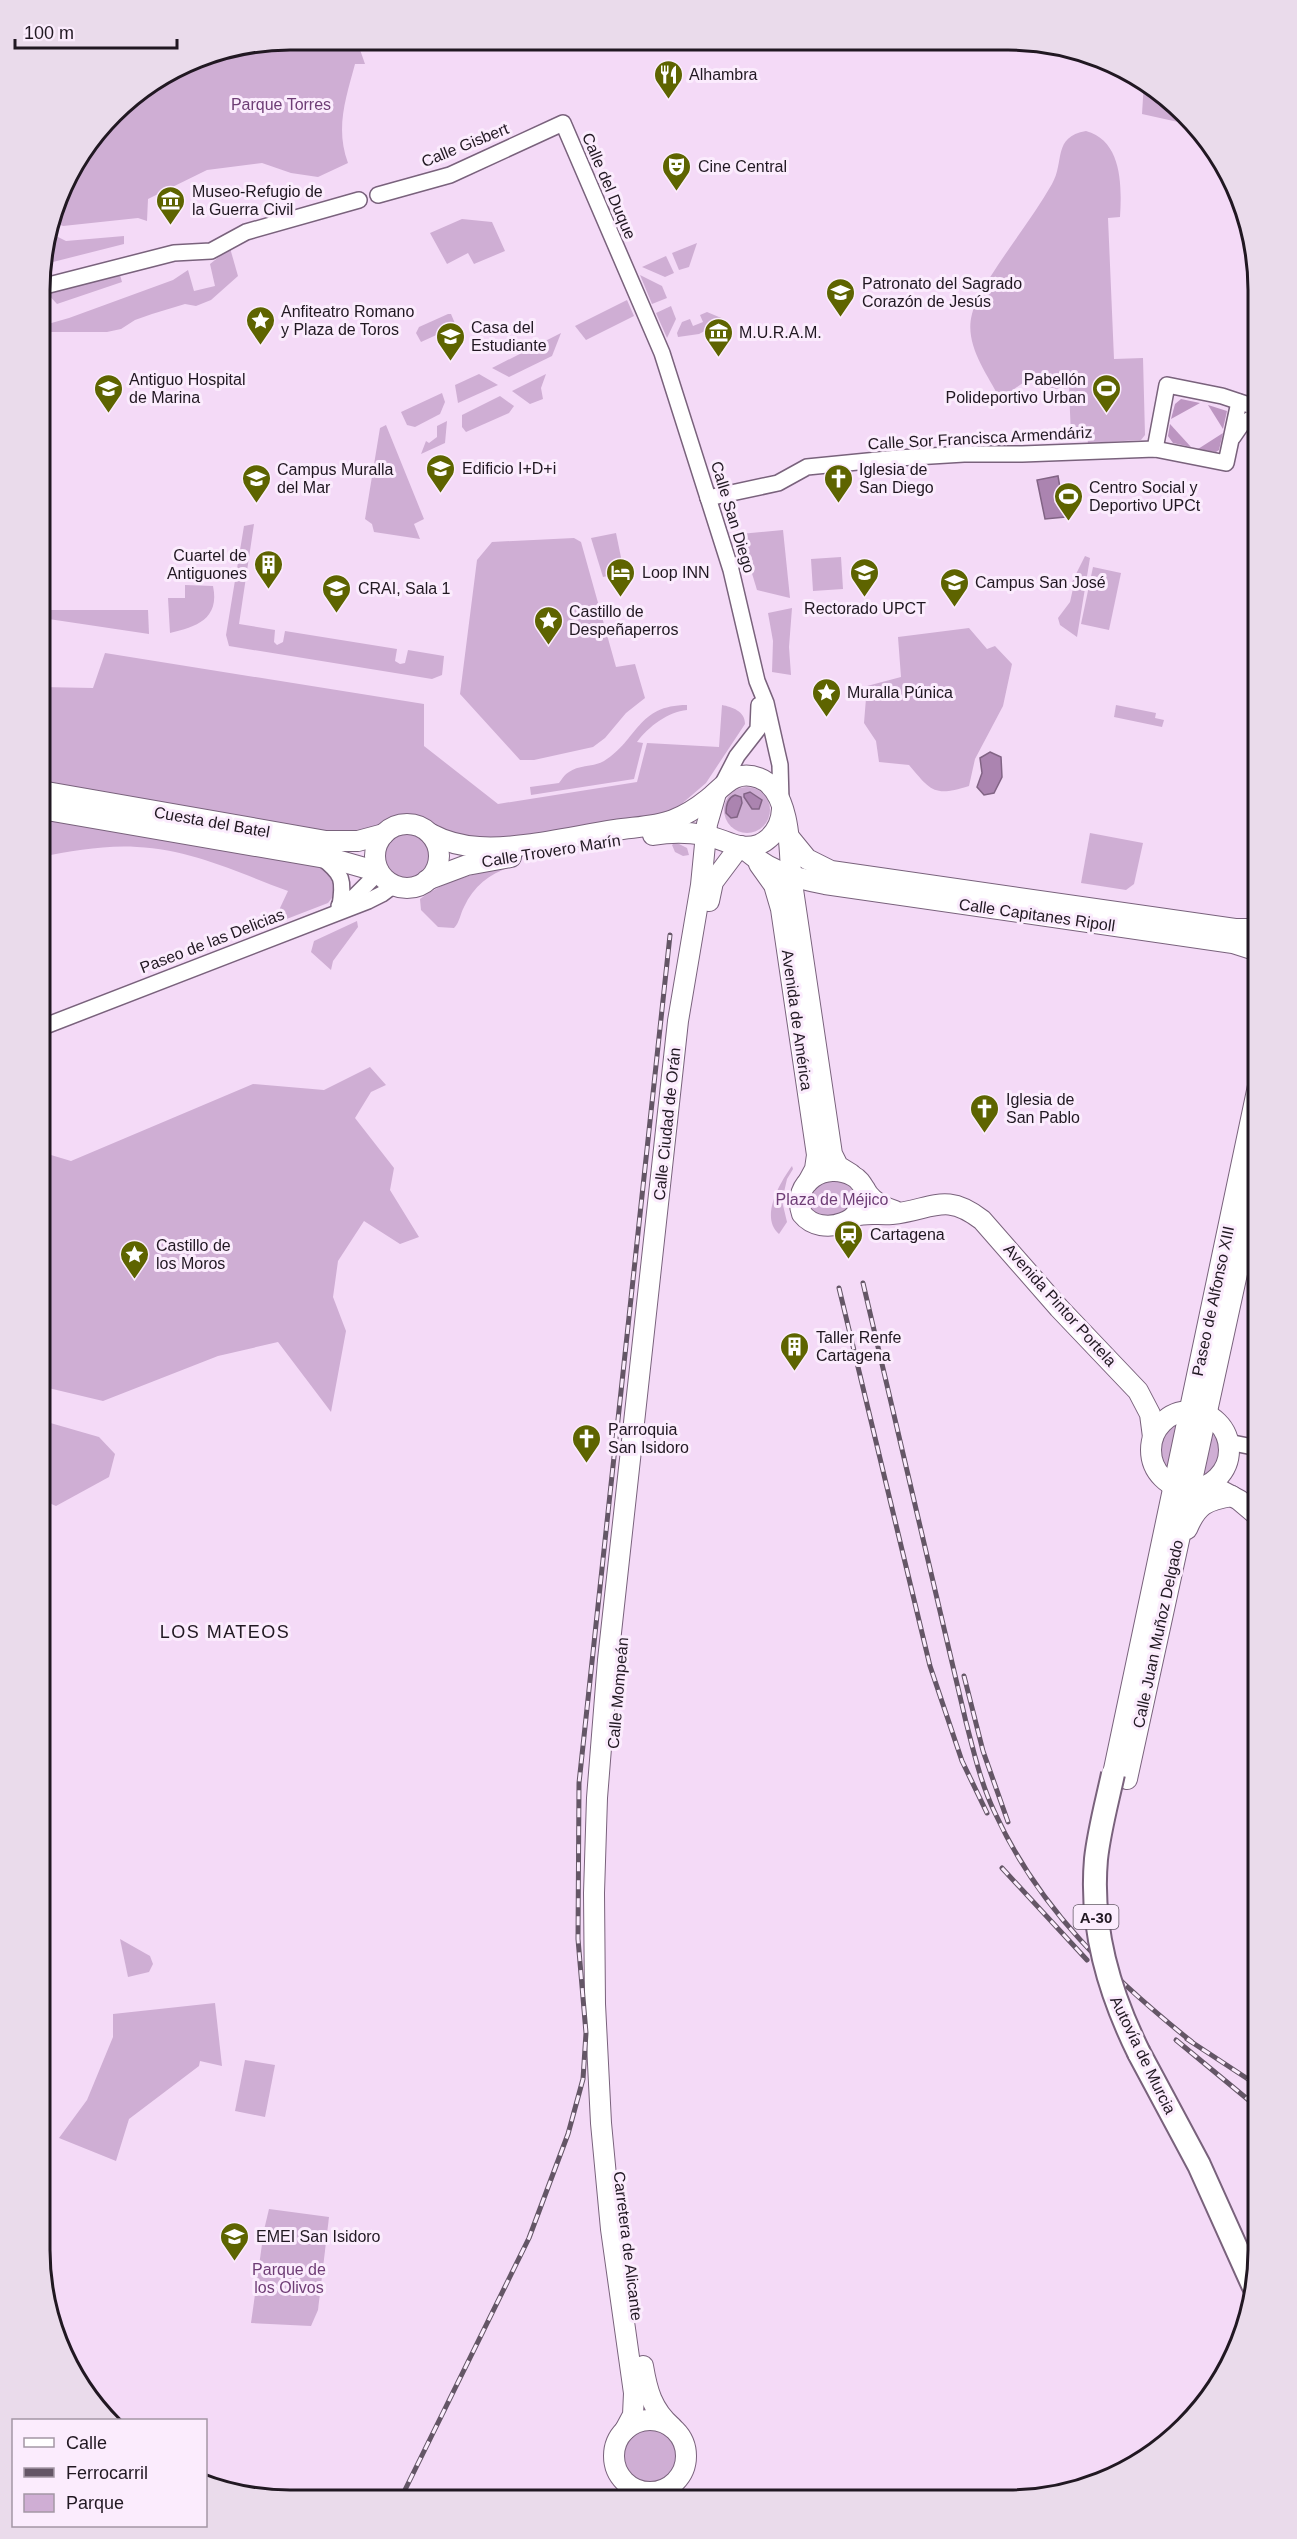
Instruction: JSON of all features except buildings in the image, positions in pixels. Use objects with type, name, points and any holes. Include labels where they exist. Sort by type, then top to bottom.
[{"type":"highway","name":"Autovía de Murcia","points":[[1120,1777],[1110,1890],[1113,1929],[1123,1976],[1152,2047],[1212,2158],[1248,2236]]},
{"type":"highway","name":"Autovía de Murcia","points":[[1120,1777],[1099,1842],[1095,1890],[1098,1932],[1109,1980],[1132,2038],[1198,2164],[1246,2270]]},
{"type":"main road","points":[[739,776],[756,777],[771,785],[781,805],[780,823],[772,836],[759,845],[736,844],[673,827],[739,776]]},
{"type":"main road","name":"Cuesta del Batel","points":[[50,793],[326,841],[358,841],[384,834]]},
{"type":"main road","points":[[716,795],[714,827],[758,862],[791,876],[820,878]]},
{"type":"main road","name":"Calle Ciudad de Orán","points":[[641,1360],[652,1324],[678,1021],[705,884],[706,835],[716,795]]},
{"type":"main road","name":"Avenida de América","points":[[781,805],[789,837],[791,876],[832,1154],[838,1166],[851,1174]]},
{"type":"main road","name":"Cuesta del Batel","points":[[50,810],[322,858],[387,878]]},
{"type":"main road","points":[[404,824],[416,825],[431,834],[437,844],[439,855],[437,866],[428,880],[413,887],[387,878],[375,852],[384,834],[392,827],[404,824]]},
{"type":"main road","points":[[673,827],[695,852],[705,884],[716,877],[736,844]]},
{"type":"main road","name":"Calle Trovero Marín","points":[[431,834],[454,843],[488,847],[673,827]]},
{"type":"main road","name":"Calle Trovero Marín","points":[[428,880],[467,865],[673,827]]},
{"type":"main road","points":[[789,837],[820,878]]},
{"type":"main road","name":"Avenida de América","points":[[758,862],[774,885],[779,897],[817,1155],[815,1169],[808,1182]]},
{"type":"main road","name":"Calle Capitanes Ripoll","points":[[820,878],[842,873],[1248,930]]},
{"type":"main road","points":[[797,915],[802,897],[820,878]]},
{"type":"main road","name":"Calle Capitanes Ripoll","points":[[820,878],[1233,943],[1248,948]]},
{"type":"main road","name":"Paseo de Alfonso XIII","points":[[1194,1412],[1248,1137]]},
{"type":"main road","points":[[865,1189],[864,1205],[854,1216],[843,1223],[829,1226],[815,1224],[805,1219],[799,1204],[799,1197],[808,1182],[828,1172],[851,1174],[862,1183],[878,1203],[901,1212]]},
{"type":"main road","name":"Avenida Pintor Portela","points":[[854,1216],[901,1212],[941,1203],[958,1205],[982,1220],[1059,1308],[1138,1390],[1151,1399],[1194,1412]]},
{"type":"main road","name":"Paseo de Alfonso XIII","points":[[1194,1412],[1248,1214]]},
{"type":"main road","name":"Calle Mompeán","points":[[604,2057],[611,1779],[652,1324]]},
{"type":"main road","name":"Calle Mompeán","points":[[604,2057],[594,1893],[600,1749],[641,1360]]},
{"type":"main road","name":"Avenida Pintor Portela","points":[[1138,1390],[1150,1414],[1154,1465],[1164,1479],[1189,1486]]},
{"type":"main road","points":[[1189,1486],[1194,1412]]},
{"type":"main road","points":[[1153,1437],[1167,1418],[1194,1412],[1221,1427],[1228,1449],[1231,1476],[1248,1494]]},
{"type":"main road","points":[[1189,1486],[1219,1475],[1228,1449]]},
{"type":"main road","points":[[1189,1486],[1215,1488],[1232,1496],[1248,1508]]},
{"type":"main road","name":"Calle Juan Muñoz Delgado","points":[[1120,1777],[1174,1562],[1189,1486]]},
{"type":"main road","name":"Calle Juan Muñoz Delgado","points":[[1120,1777],[1189,1486]]},
{"type":"main road","points":[[1174,1562],[1197,1509],[1210,1501],[1232,1496]]},
{"type":"main road","name":"Carretera de Alicante","points":[[604,2057],[646,2385],[657,2412],[672,2427]]},
{"type":"main road","name":"Carretera de Alicante","points":[[604,2057],[611,2229],[635,2398],[632,2419],[625,2430]]},
{"type":"main road","points":[[633,2490],[620,2475],[614,2457],[616,2444],[625,2430],[636,2423],[648,2420],[660,2421],[672,2427],[685,2446],[686,2461],[674,2490]]},
{"type":"main road","points":[[661,2490],[669,2487],[681,2476]]},
{"type":"street","name":"Calle Gisbert","points":[[378,195],[450,175],[563,123]]},
{"type":"street","name":"Calle del Duque","points":[[563,123],[662,353]]},
{"type":"street","points":[[50,285],[174,253],[211,251],[246,232],[359,200]]},
{"type":"street","name":"Calle San Diego","points":[[662,353],[731,570],[759,691]]},
{"type":"street","points":[[1155,448],[1167,385],[1248,405]]},
{"type":"street","points":[[1230,443],[1239,402]]},
{"type":"street","points":[[1230,443],[1242,424],[1248,420]]},
{"type":"street","name":"Calle Sor Francisca Armendáriz","points":[[708,498],[778,483],[807,467],[964,454],[1022,454],[1155,448],[1226,463],[1230,443]]},
{"type":"street","points":[[759,691],[777,752],[781,805]]},
{"type":"street","points":[[716,795],[737,756],[758,729],[760,722],[759,691]]},
{"type":"street","points":[[322,858],[335,868],[342,879],[341,908]]},
{"type":"street","name":"Paseo de las Delicias","points":[[50,1024],[319,919],[341,908],[387,878]]},
{"type":"street","points":[[1228,1449],[1248,1448]]},
{"type":"green space","name":"Parque Torres","points":[[273,50],[360,50],[365,64],[355,64],[343,113],[342,138],[348,163],[318,177],[291,173],[262,163],[207,170],[148,199],[147,221],[138,218],[63,226],[59,224],[74,183],[99,143],[131,109],[169,82],[212,62],[242,54]]},
{"type":"green space","points":[[1143,92],[1179,122],[1142,114]]},
{"type":"green space","points":[[1086,131],[1098,136],[1107,144],[1113,154],[1120,178],[1120,217],[1108,218],[1114,359],[1143,358],[1145,435],[1141,440],[1088,443],[1087,436],[1071,436],[1069,388],[1051,389],[1037,373],[1000,399],[978,358],[971,336],[972,314],[983,288],[1052,184],[1064,145],[1075,134]]},
{"type":"green space","points":[[462,219],[492,222],[505,251],[474,264],[468,253],[447,264],[430,233]]},
{"type":"green space","points":[[56,236],[66,241],[124,236],[124,244],[51,262]]},
{"type":"green space","points":[[697,243],[689,267],[679,270],[672,253]]},
{"type":"green space","points":[[230,248],[238,276],[211,300],[196,306],[185,304],[152,314],[135,320],[121,329],[107,332],[50,332],[50,323],[173,280],[188,270],[194,291],[215,286],[210,264]]},
{"type":"green space","points":[[666,256],[674,273],[665,277],[642,267]]},
{"type":"green space","points":[[120,275],[122,282],[57,304],[50,296],[50,292]]},
{"type":"green space","points":[[640,275],[662,286],[667,298],[652,304]]},
{"type":"green space","points":[[627,300],[634,316],[586,340],[575,326]]},
{"type":"green space","points":[[671,306],[676,319],[667,338],[656,313]]},
{"type":"green space","points":[[707,312],[726,320],[699,334],[678,337],[677,333],[682,322],[690,319],[693,326],[703,322],[700,315]]},
{"type":"green space","points":[[451,314],[456,326],[421,342],[416,333],[419,327]]},
{"type":"green space","points":[[561,333],[552,356],[509,377],[492,368]]},
{"type":"green space","points":[[479,374],[498,385],[458,403],[455,385]]},
{"type":"green space","points":[[546,374],[541,388],[543,399],[530,404],[512,391]]},
{"type":"green space","points":[[442,393],[445,402],[440,414],[415,427],[407,425],[401,412]]},
{"type":"green space","points":[[500,396],[514,406],[509,413],[466,432],[462,427],[462,415]]},
{"type":"green space","points":[[447,421],[445,443],[421,454],[426,441],[429,443],[437,437],[437,426]]},
{"type":"green space","points":[[386,425],[424,519],[414,524],[420,539],[374,532],[372,524],[365,519],[380,428]]},
{"type":"green space","points":[[254,524],[239,624],[275,630],[274,642],[277,645],[283,642],[285,631],[397,649],[395,661],[400,664],[405,663],[408,650],[444,656],[442,675],[432,679],[229,646],[226,635],[244,526]]},
{"type":"green space","points":[[783,530],[790,598],[757,590],[740,534]]},
{"type":"green space","points":[[616,533],[624,572],[603,577],[591,538]]},
{"type":"green space","points":[[574,538],[581,542],[616,667],[635,664],[645,698],[626,713],[605,738],[593,747],[534,760],[520,760],[460,694],[477,560],[492,542]]},
{"type":"green space","points":[[1085,556],[1090,558],[1077,637],[1060,625],[1058,618],[1070,602],[1074,584],[1072,582]]},
{"type":"green space","points":[[841,557],[843,589],[813,591],[811,559]]},
{"type":"green space","points":[[1093,567],[1121,573],[1109,630],[1081,624]]},
{"type":"green space","points":[[185,585],[213,586],[213,606],[204,620],[189,628],[170,633],[168,598],[185,598]]},
{"type":"green space","points":[[792,608],[789,647],[791,675],[772,672],[773,641],[768,613]]},
{"type":"green space","points":[[50,610],[148,610],[149,634],[50,619]]},
{"type":"green space","points":[[969,628],[987,649],[995,646],[1012,664],[1003,706],[975,759],[969,786],[940,791],[928,786],[909,765],[879,762],[876,741],[864,723],[867,686],[901,677],[898,637]]},
{"type":"green space","points":[[105,653],[424,704],[424,746],[498,804],[637,782],[647,743],[719,747],[722,705],[734,708],[743,716],[745,724],[706,783],[671,813],[499,840],[461,837],[412,816],[397,818],[356,832],[327,832],[50,784],[50,687],[93,688]]},
{"type":"green space","points":[[687,705],[687,710],[659,721],[637,742],[643,743],[634,779],[531,795],[530,787],[559,783],[566,774],[573,770],[604,761],[615,753],[648,717],[658,711]]},
{"type":"green space","points":[[1116,705],[1156,713],[1155,718],[1164,720],[1162,727],[1114,717]]},
{"type":"green space","points":[[747,787],[763,794],[770,810],[763,826],[747,833],[731,826],[724,810],[731,794]]},
{"type":"green space","points":[[50,821],[320,866],[335,876],[335,894],[328,903],[284,920],[280,908],[288,891],[233,870],[195,857],[157,849],[113,847],[50,855]]},
{"type":"green space","points":[[408,832],[424,839],[431,855],[424,871],[408,878],[392,871],[385,855],[392,839]]},
{"type":"green space","points":[[1090,833],[1143,843],[1134,884],[1126,890],[1081,883]]},
{"type":"green space","points":[[675,842],[687,848],[689,855],[683,856],[675,852],[672,845]]},
{"type":"green space","points":[[513,866],[490,876],[478,886],[468,899],[454,928],[438,927],[421,910],[420,899],[441,886],[476,874]]},
{"type":"green space","points":[[357,921],[358,927],[333,961],[331,970],[311,952],[314,941]]},
{"type":"green space","points":[[370,1067],[386,1085],[371,1092],[355,1118],[394,1168],[390,1190],[419,1237],[400,1244],[364,1221],[338,1261],[333,1297],[346,1331],[331,1412],[278,1342],[218,1356],[103,1401],[50,1388],[50,1150],[51,1155],[71,1161],[253,1084],[324,1090]]},
{"type":"green space","points":[[792,1166],[782,1201],[787,1222],[779,1234],[773,1227],[771,1209],[778,1190]]},
{"type":"green space","name":"Plaza de Méjico","points":[[838,1172],[865,1201],[821,1225],[799,1197]]},
{"type":"green space","points":[[1184,1411],[1169,1482],[1154,1463],[1153,1442],[1163,1423],[1172,1415]]},
{"type":"green space","points":[[1206,1414],[1223,1433],[1228,1455],[1220,1475],[1210,1483],[1197,1488]]},
{"type":"green space","points":[[50,1423],[99,1437],[115,1454],[109,1477],[56,1506],[50,1503]]},
{"type":"green space","points":[[120,1939],[150,1956],[153,1964],[149,1972],[128,1977]]},
{"type":"green space","points":[[215,2003],[222,2066],[200,2061],[199,2066],[129,2119],[116,2161],[59,2138],[87,2100],[113,2037],[113,2014]]},
{"type":"green space","points":[[245,2060],[275,2065],[265,2117],[235,2111]]},
{"type":"green space","name":"Parque de los Olivos","points":[[269,2209],[329,2217],[318,2310],[311,2326],[251,2323]]},
{"type":"green space","points":[[643,2422],[657,2422],[670,2427],[680,2437],[685,2450],[685,2464],[680,2477],[664,2490],[636,2490],[630,2487],[620,2477],[615,2464],[615,2450],[620,2437],[630,2427]]},
{"type":"shaded area","points":[[1181,399],[1200,403],[1171,419],[1175,404]]},
{"type":"shaded area","points":[[1208,405],[1227,411],[1223,429]]},
{"type":"shaded area","points":[[1170,424],[1191,447],[1173,443],[1168,436]]},
{"type":"shaded area","points":[[1223,433],[1219,450],[1216,452],[1198,449]]},
{"type":"shaded area","points":[[1058,476],[1065,517],[1045,519],[1037,480]]},
{"type":"shaded area","points":[[990,752],[1001,757],[1002,777],[994,793],[984,795],[977,787],[982,773],[980,758]]},
{"type":"shaded area","points":[[750,792],[762,800],[759,809],[752,809],[744,797],[744,794]]},
{"type":"shaded area","points":[[735,795],[741,797],[742,803],[737,817],[731,818],[726,813],[727,805],[730,798]]},
{"type":"railway","points":[[405,2490],[529,2238],[568,2134],[583,2079],[586,2033],[578,1939],[579,1783],[670,935]]},
{"type":"railway","points":[[863,1283],[966,1722],[990,1802],[1013,1848],[1055,1911],[1133,1992],[1192,2042]]},
{"type":"railway","points":[[839,1288],[930,1666],[962,1761],[987,1813]]},
{"type":"railway","points":[[964,1676],[983,1751],[1008,1822]]},
{"type":"railway","points":[[1002,1868],[1087,1960]]},
{"type":"railway","points":[[1187,2039],[1248,2079]]},
{"type":"railway","points":[[1176,2040],[1248,2100]]},
{"type":"place","name":"Alhambra","points":[[668,100]]},
{"type":"place","name":"Cine Central","points":[[677,192]]},
{"type":"place","name":"Museo-Refugio de la Guerra Civil","points":[[171,226]]},
{"type":"place","name":"Patronato del Sagrado Corazón de Jesús","points":[[841,318]]},
{"type":"place","name":"Anfiteatro Romano y Plaza de Toros","points":[[260,346]]},
{"type":"place","name":"M.U.R.A.M.","points":[[718,358]]},
{"type":"place","name":"Casa del Estudiante","points":[[450,362]]},
{"type":"place","name":"Antiguo Hospital de Marina","points":[[108,414]]},
{"type":"place","name":"Pabellón Polideportivo Urban","points":[[1107,414]]},
{"type":"place","name":"Edificio I+D+i","points":[[441,494]]},
{"type":"place","name":"Campus Muralla del Mar","points":[[256,504]]},
{"type":"place","name":"Iglesia de San Diego","points":[[838,504]]},
{"type":"place","name":"Centro Social y Deportivo UPCt","points":[[1068,522]]},
{"type":"place","name":"Cuartel de Antiguones","points":[[268,590]]},
{"type":"place","name":"Loop INN","points":[[621,598]]},
{"type":"place","name":"Rectorado UPCT","points":[[865,598]]},
{"type":"place","name":"Campus San José","points":[[954,608]]},
{"type":"place","name":"CRAI, Sala 1","points":[[337,614]]},
{"type":"place","name":"Castillo de Despeñaperros","points":[[548,646]]},
{"type":"place","name":"Muralla Púnica","points":[[826,718]]},
{"type":"place","name":"Iglesia de San Pablo","points":[[985,1134]]},
{"type":"place","name":"Cartagena","points":[[849,1260]]},
{"type":"place","name":"Castillo de los Moros","points":[[135,1280]]},
{"type":"place","name":"Taller Renfe Cartagena","points":[[795,1372]]},
{"type":"place","name":"Parroquia San Isidoro","points":[[587,1464]]},
{"type":"place","name":"EMEI San Isidoro","points":[[235,2262]]},
{"type":"district","name":"LOS MATEOS","points":[[225,1632]]}]
